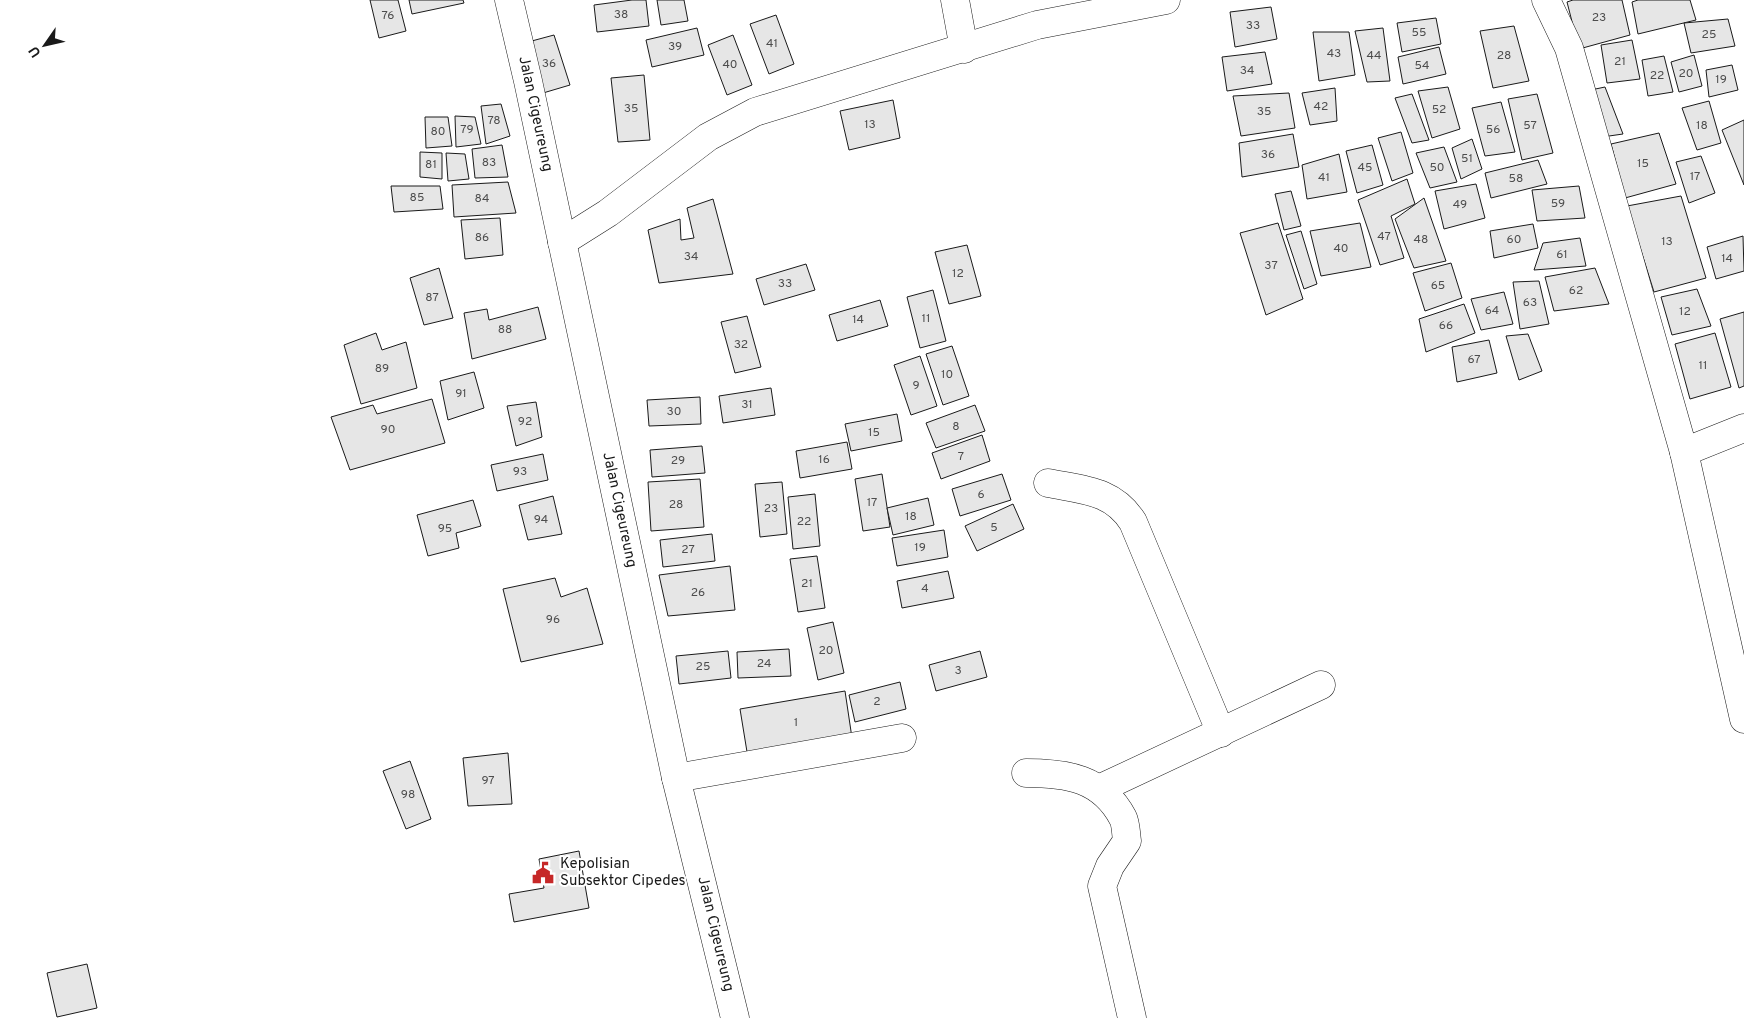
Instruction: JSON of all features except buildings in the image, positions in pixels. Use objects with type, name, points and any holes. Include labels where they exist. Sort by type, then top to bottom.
[{"type":"street","name":"Jalan Cigeureung","points":[[509,0],[676,778],[735,1018]]},
{"type":"street","points":[[954,0],[964,49]]},
{"type":"street","points":[[562,242],[608,213],[708,138],[755,112],[1037,25],[1166,0]]},
{"type":"street","points":[[1546,0],[1569,48],[1684,452],[1744,718]]},
{"type":"street","points":[[1684,452],[1744,428]]},
{"type":"street","points":[[1048,483],[1103,495],[1115,500],[1126,510],[1133,522],[1221,733]]},
{"type":"street","points":[[1101,788],[1321,685]]},
{"type":"street","points":[[676,778],[902,738]]},
{"type":"street","points":[[1026,772],[1058,773],[1101,788],[1124,819],[1127,841],[1110,866],[1102,886],[1132,1018]]},
{"type":"place","name":"Kepolisian Subsektor Cipedes","points":[[543,873]]}]
